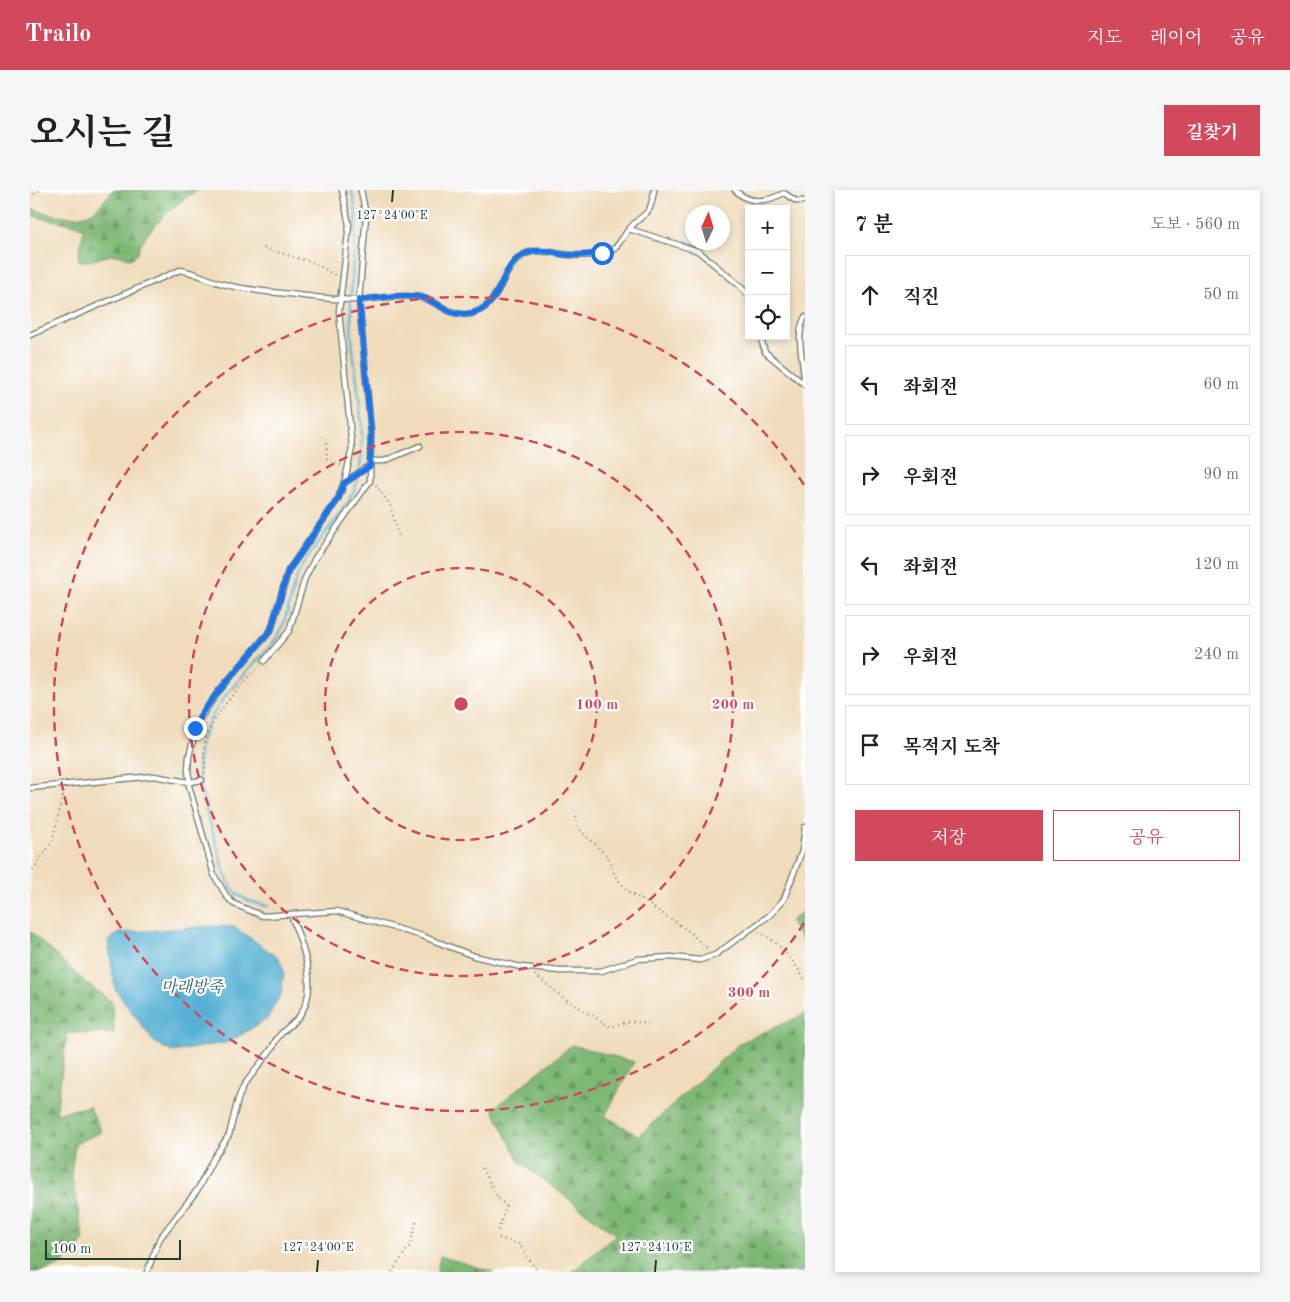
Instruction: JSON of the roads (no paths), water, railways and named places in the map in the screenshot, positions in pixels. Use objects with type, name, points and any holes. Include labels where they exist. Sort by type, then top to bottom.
[{"type":"lane","points":[[342,190],[349,225],[338,300],[351,437],[348,468],[344,483],[338,499],[288,571],[271,630],[218,692],[198,721],[189,756],[189,782],[214,874],[227,897],[234,904],[263,916],[337,911],[422,936],[474,956],[538,969],[593,972],[638,959],[671,957],[700,960],[707,959],[770,915],[788,893],[802,851],[805,827]]},
{"type":"lane","points":[[264,661],[289,631],[305,578],[315,558],[370,481],[371,433],[359,300],[366,216],[361,190]]},
{"type":"lane","points":[[30,335],[74,314],[180,270],[192,272],[209,280],[238,288],[338,300],[421,297],[457,314],[471,314],[485,308],[493,301],[512,265],[523,255],[544,250],[572,255],[607,254],[629,229],[650,210],[654,190]]},
{"type":"lane","points":[[735,190],[742,198],[751,201],[770,199],[784,192],[796,201],[805,200]]},
{"type":"lane","points":[[629,229],[698,251],[748,295]]},
{"type":"lane","points":[[804,384],[805,368],[800,334],[805,317]]},
{"type":"lane","points":[[760,340],[760,344],[765,352],[804,384]]},
{"type":"lane","points":[[344,483],[370,463],[384,462],[420,446]]},
{"type":"lane","points":[[30,788],[154,776],[189,782],[202,780]]},
{"type":"lane","points":[[147,1272],[160,1238],[198,1189],[213,1159],[229,1135],[238,1098],[248,1077],[273,1047],[274,1041],[300,1015],[308,995],[304,949],[291,915]]},
{"type":"water","name":"마래방죽","points":[[213,926],[234,927],[279,958],[284,972],[281,994],[267,1019],[229,1042],[172,1052],[154,1042],[115,989],[108,941],[119,933]]},
{"type":"waterway","points":[[270,906],[247,900],[233,890],[225,873],[204,801],[198,762],[201,743],[208,724],[220,704],[238,681],[278,636],[286,618],[293,588],[300,570],[353,493],[356,485],[362,443],[360,401],[351,317],[352,271],[356,237],[356,218],[351,190]]}]
